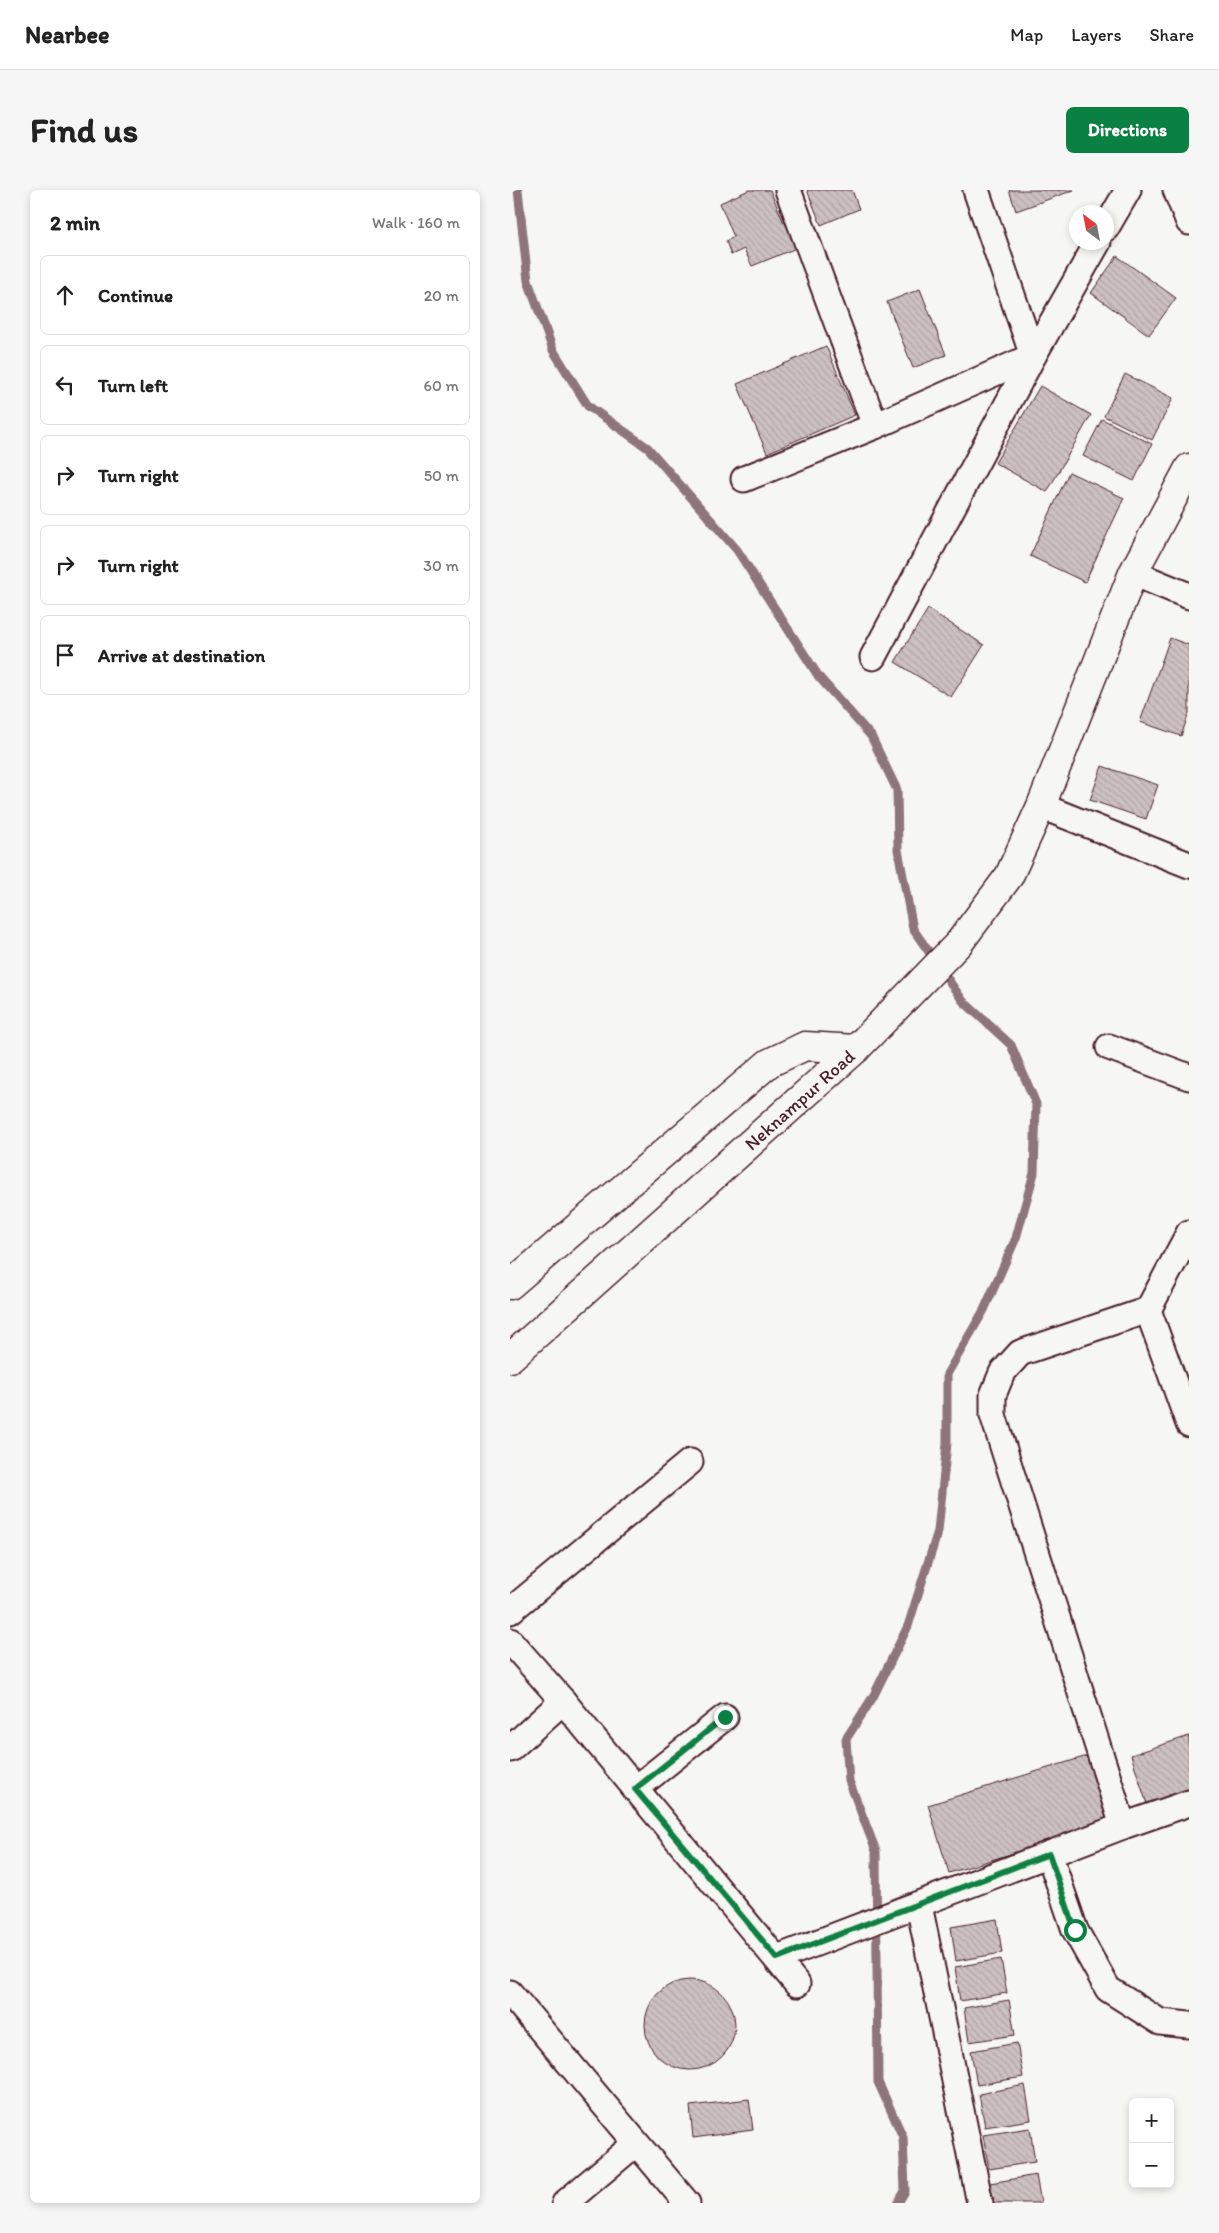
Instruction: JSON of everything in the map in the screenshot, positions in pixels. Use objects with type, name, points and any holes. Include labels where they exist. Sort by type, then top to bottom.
[{"type":"street","points":[[788,190],[875,426]]},
{"type":"street","points":[[976,190],[1033,356]]},
{"type":"street","points":[[1114,214],[1128,190]]},
{"type":"street","points":[[1176,190],[1189,222]]},
{"type":"street","points":[[873,657],[1033,356],[1093,250]]},
{"type":"street","points":[[744,479],[875,426],[1033,356]]},
{"type":"street","points":[[856,1049],[959,943],[1009,876],[1042,806],[1133,572],[1189,468]]},
{"type":"street","points":[[1133,572],[1189,596]]},
{"type":"street","points":[[1042,806],[1189,865]]},
{"type":"street","name":"Neknampur Road","points":[[510,1285],[769,1063],[805,1046],[856,1049]]},
{"type":"street","points":[[1109,1047],[1189,1077]]},
{"type":"street","name":"Neknampur Road","points":[[510,1358],[856,1049]]},
{"type":"street","points":[[1123,1826],[993,1416],[992,1395],[1002,1374],[1020,1353],[1148,1310],[1189,1233]]},
{"type":"street","points":[[1148,1310],[1189,1424]]},
{"type":"street","points":[[510,1611],[690,1462]]},
{"type":"street","points":[[510,1641],[563,1701],[797,1984]]},
{"type":"street","points":[[510,1749],[563,1701]]},
{"type":"street","points":[[635,1789],[725,1717]]},
{"type":"street","points":[[777,1958],[1123,1826],[1189,1803]]},
{"type":"street","points":[[1049,1854],[1075,1930],[1108,1989],[1160,2022],[1189,2025]]},
{"type":"street","points":[[908,1909],[980,2203]]},
{"type":"street","points":[[510,1993],[635,2144],[687,2203]]},
{"type":"street","points":[[566,2203],[635,2144]]},
{"type":"building","points":[[749,190],[770,190],[784,223],[788,221],[799,247],[752,266],[744,249],[731,255],[726,241],[734,237],[720,203]]},
{"type":"building","points":[[807,190],[852,190],[859,209],[821,225]]},
{"type":"building","points":[[1009,190],[1074,190],[1016,211]]},
{"type":"building","points":[[1117,256],[1176,298],[1149,335],[1091,293]]},
{"type":"building","points":[[920,289],[946,355],[913,368],[887,302]]},
{"type":"building","points":[[826,346],[855,415],[767,453],[737,384]]},
{"type":"building","points":[[1125,374],[1173,398],[1152,440],[1104,416]]},
{"type":"building","points":[[1040,386],[1091,415],[1047,492],[995,463]]},
{"type":"building","points":[[1102,419],[1152,444],[1134,481],[1083,456]]},
{"type":"building","points":[[1069,472],[1124,498],[1085,582],[1030,556]]},
{"type":"building","points":[[928,609],[984,645],[951,697],[895,662]]},
{"type":"building","points":[[1170,638],[1189,645],[1189,713],[1181,736],[1140,722]]},
{"type":"building","points":[[1102,766],[1158,785],[1146,819],[1090,800]]},
{"type":"building","points":[[1189,1736],[1189,1790],[1147,1804],[1131,1755]]},
{"type":"building","points":[[1087,1756],[1108,1824],[949,1873],[928,1805]]},
{"type":"building","points":[[997,1919],[1002,1953],[956,1961],[951,1927]]},
{"type":"building","points":[[1001,1959],[1007,1993],[960,2001],[955,1967]]},
{"type":"building","points":[[690,1980],[707,1984],[722,1993],[731,2008],[735,2025],[731,2042],[722,2057],[707,2066],[690,2070],[673,2066],[658,2057],[649,2042],[645,2025],[649,2008],[658,1993],[673,1984]]},
{"type":"building","points":[[1009,2000],[1015,2035],[969,2042],[964,2008]]},
{"type":"building","points":[[1017,2043],[1023,2077],[977,2085],[971,2051]]},
{"type":"building","points":[[1025,2085],[1031,2120],[985,2127],[979,2094]]},
{"type":"building","points":[[749,2099],[753,2130],[693,2138],[690,2106]]},
{"type":"building","points":[[1030,2128],[1035,2162],[989,2169],[983,2135]]},
{"type":"building","points":[[1036,2175],[1041,2203],[993,2203],[990,2183]]},
{"type":"waterway","points":[[518,190],[528,281],[553,350],[588,406],[648,448],[737,550],[819,677],[871,736],[897,790],[898,850],[913,929],[963,1001],[1011,1045],[1036,1104],[1034,1173],[1016,1238],[984,1310],[947,1374],[947,1443],[938,1531],[908,1626],[873,1697],[846,1739],[849,1781],[876,1851],[878,2082],[903,2137],[905,2191],[898,2203]]},
{"type":"route","points":[[725,1717],[635,1789],[777,1958],[1049,1854],[1075,1930]]}]
